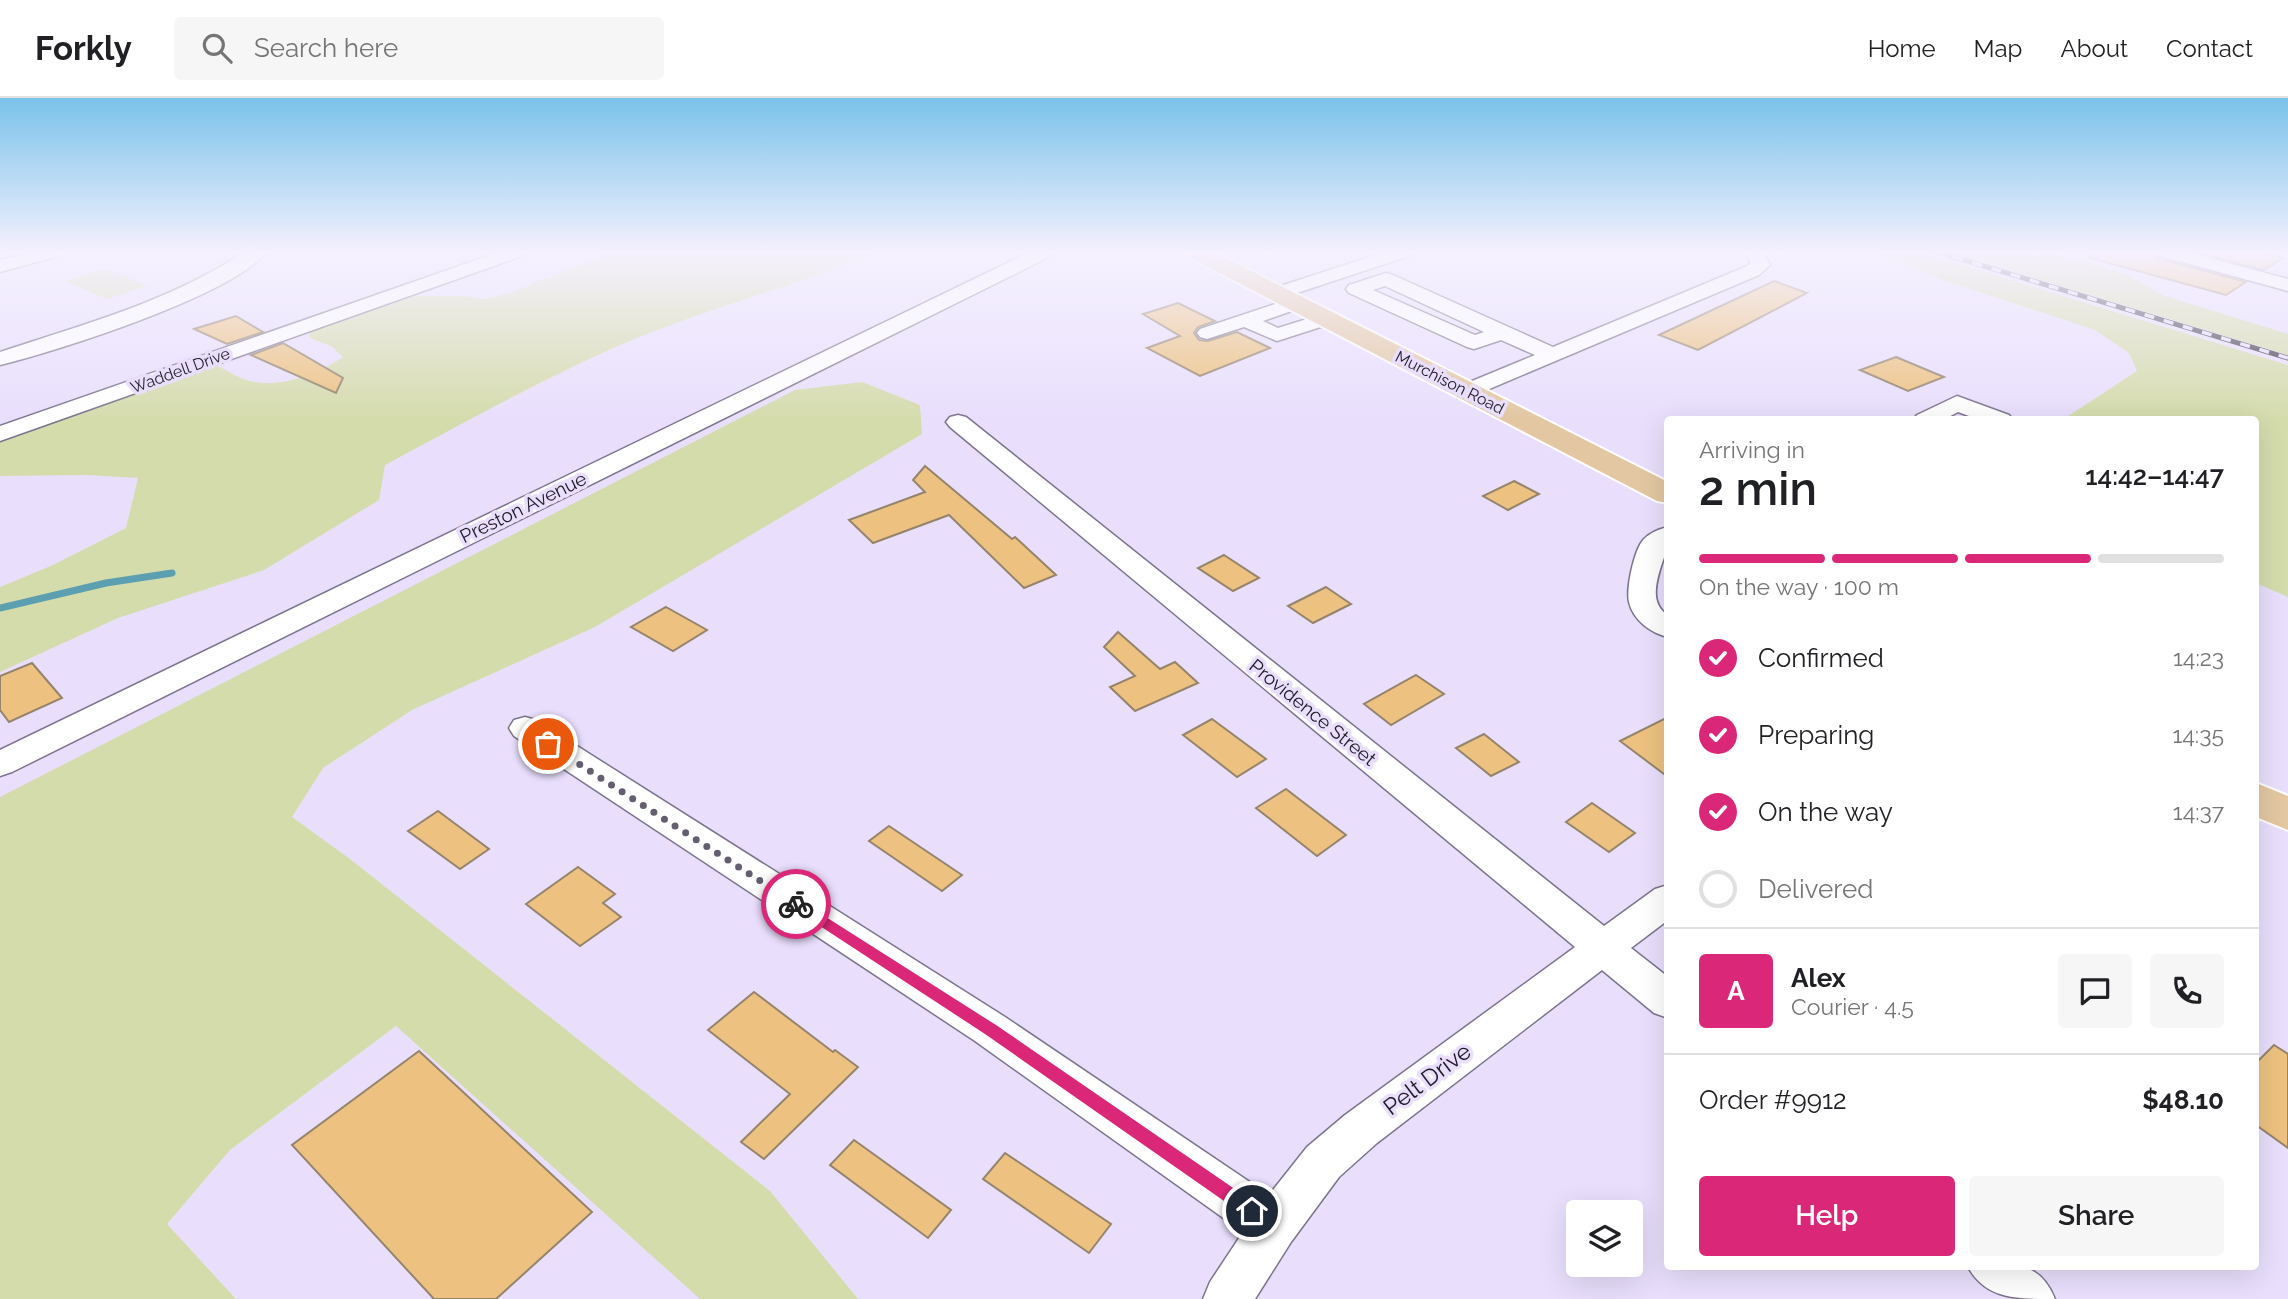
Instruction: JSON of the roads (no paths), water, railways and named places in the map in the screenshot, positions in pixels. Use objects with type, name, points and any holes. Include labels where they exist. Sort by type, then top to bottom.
[{"type":"main road","name":"Murchison Road","points":[[1305,307],[1664,492]]},
{"type":"main road","points":[[2259,800],[2288,814]]},
{"type":"street","points":[[0,359],[149,307]]},
{"type":"street","name":"Waddell Drive","points":[[0,434],[338,307]]},
{"type":"street","name":"Preston Avenue","points":[[0,764],[932,307]]},
{"type":"street","points":[[1207,333],[1245,320],[1270,307]]},
{"type":"street","points":[[1395,307],[1474,344],[1502,332]]},
{"type":"street","points":[[1447,307],[1552,355]]},
{"type":"street","points":[[1468,391],[1666,307]]},
{"type":"street","points":[[1245,320],[1277,335],[1326,318]]},
{"type":"street","points":[[1933,416],[1957,403],[1991,416]]},
{"type":"street","name":"Providence Street","points":[[958,422],[1664,998]]},
{"type":"street","points":[[1664,538],[1653,545],[1643,579],[1643,603],[1652,618],[1664,626]]},
{"type":"street","points":[[525,729],[990,1029],[1274,1226]]},
{"type":"street","name":"Pelt Drive","points":[[1227,1299],[1274,1226],[1323,1162],[1361,1129],[1664,902]]},
{"type":"street","points":[[1996,1270],[2031,1299]]},
{"type":"waterway","points":[[0,608],[106,583],[172,573]]},
{"type":"railway","points":[[2119,307],[2288,358]]}]
